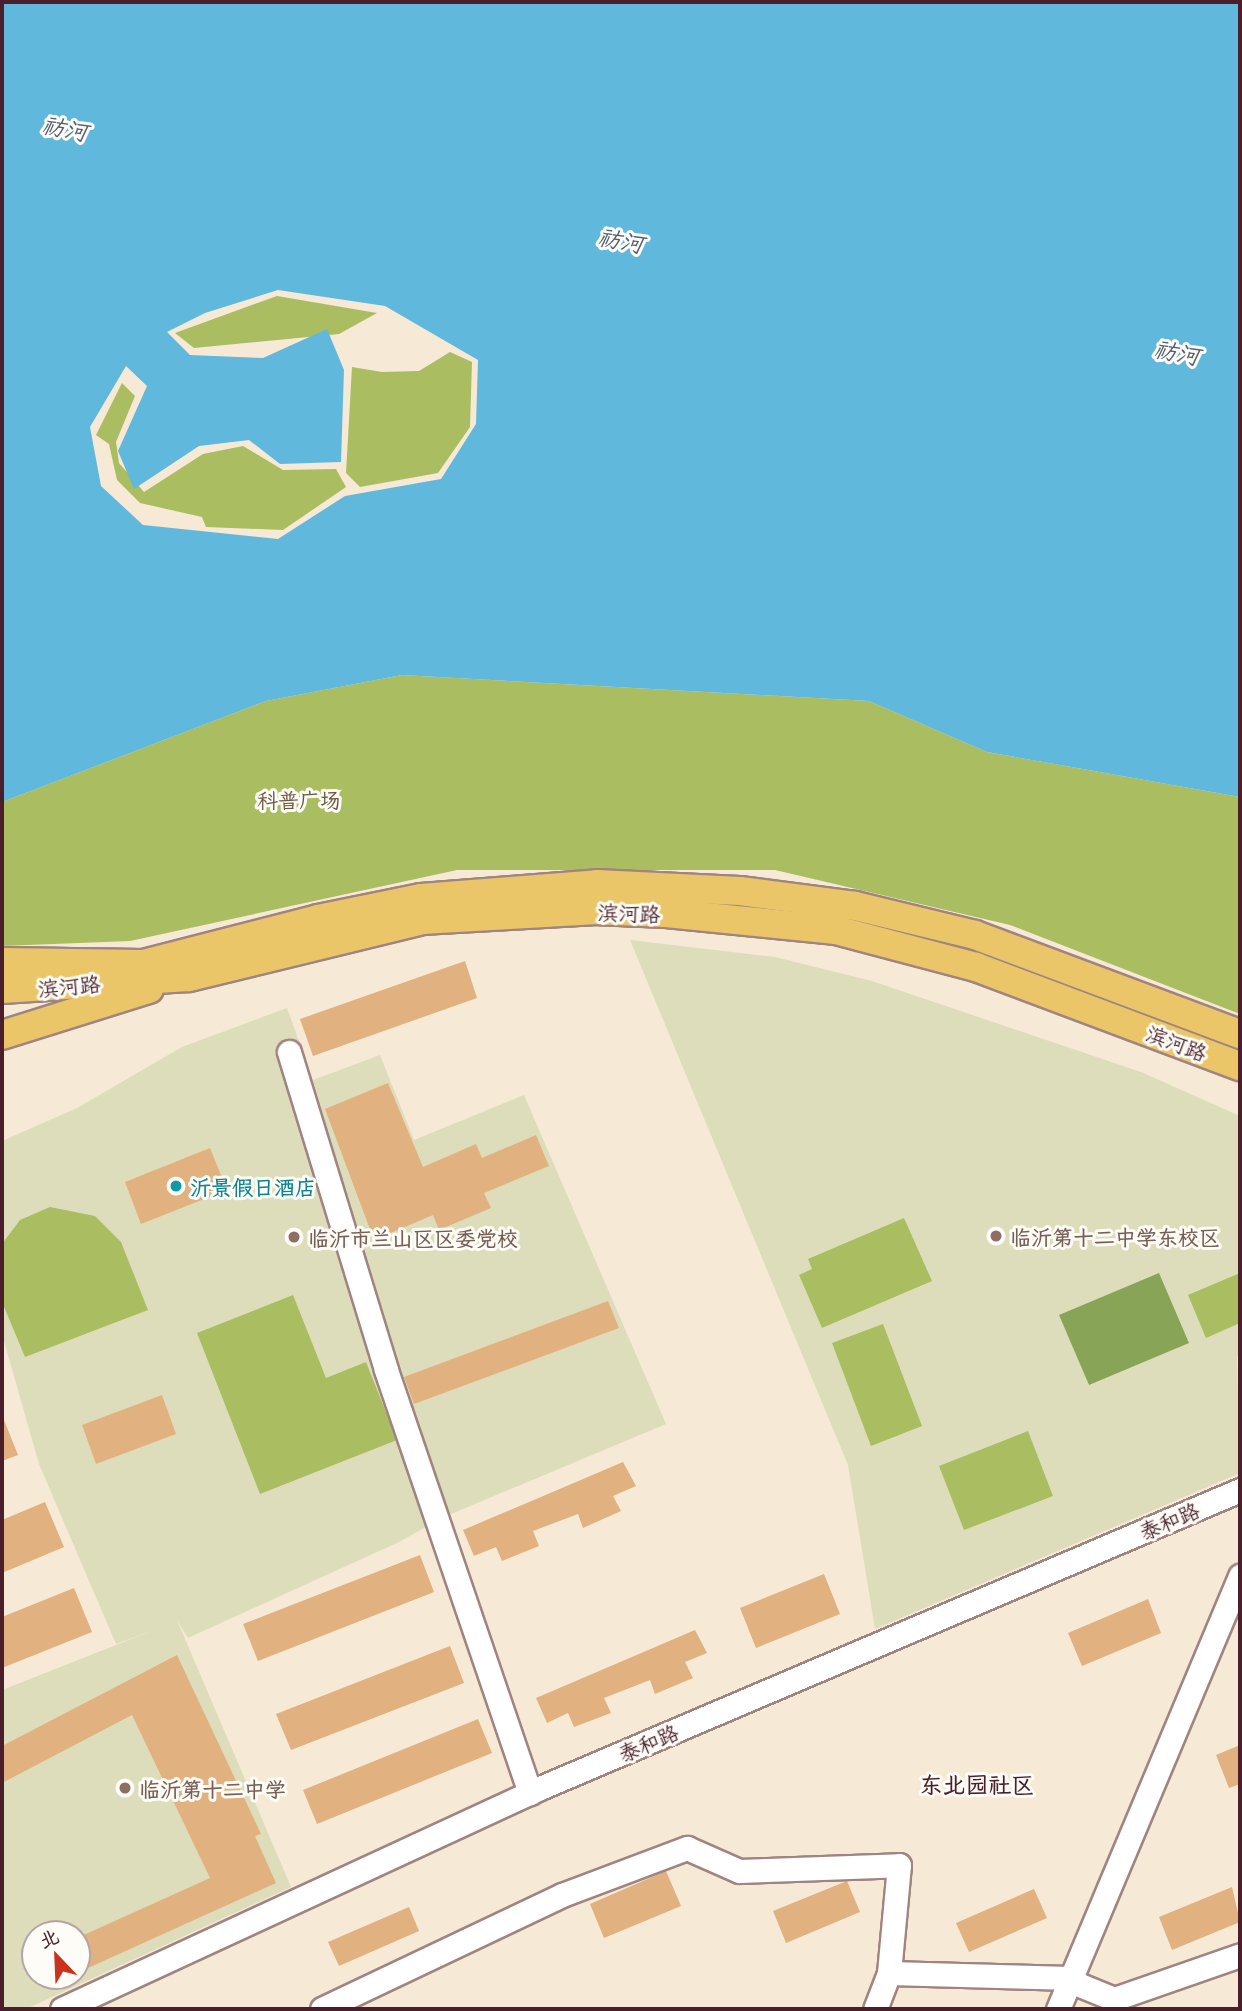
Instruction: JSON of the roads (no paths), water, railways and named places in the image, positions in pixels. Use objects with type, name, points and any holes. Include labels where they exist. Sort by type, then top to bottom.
[{"type":"main road","name":"滨河路","points":[[2,962],[143,964],[318,919],[421,898],[597,884],[740,891],[855,906],[975,935],[1240,1034]]},
{"type":"main road","name":"滨河路","points":[[2,989],[189,977],[422,920],[593,910],[666,913],[836,930],[976,967],[1240,1066]]},
{"type":"main road","points":[[2,1035],[189,977]]},
{"type":"street","points":[[289,1052],[386,1370],[530,1793]]},
{"type":"street","name":"泰和路","points":[[62,2009],[530,1793],[1240,1490]]},
{"type":"street","points":[[1058,2009],[1240,1576]]},
{"type":"street","points":[[322,2009],[562,1895],[687,1849],[739,1871],[899,1865],[888,1973],[875,2009]]},
{"type":"street","points":[[888,1973],[1071,1980],[1114,1999],[1240,1955]]},
{"type":"water","name":"祊河","points":[[2,2],[1240,2],[1240,797],[987,752],[869,701],[402,675],[266,701],[2,802]],"holes":[[[278,290],[385,306],[478,360],[476,424],[441,479],[345,496],[278,539],[143,525],[101,486],[90,427],[126,366],[147,386],[118,451],[134,489],[199,446],[249,440],[280,464],[341,462],[344,370],[327,329],[263,358],[190,355],[167,332],[205,313]]]},
{"type":"place","name":"沂景假日酒店","points":[[176,1186]]},
{"type":"place","name":"临沂第十二中学东校区","points":[[996,1236]]},
{"type":"place","name":"临沂市兰山区区委党校","points":[[294,1237]]},
{"type":"place","name":"临沂第十二中学","points":[[125,1788]]},
{"type":"district","name":"东北园社区","points":[[977,1784]]},
{"type":"park label","name":"科普广场","points":[[299,799]]}]
